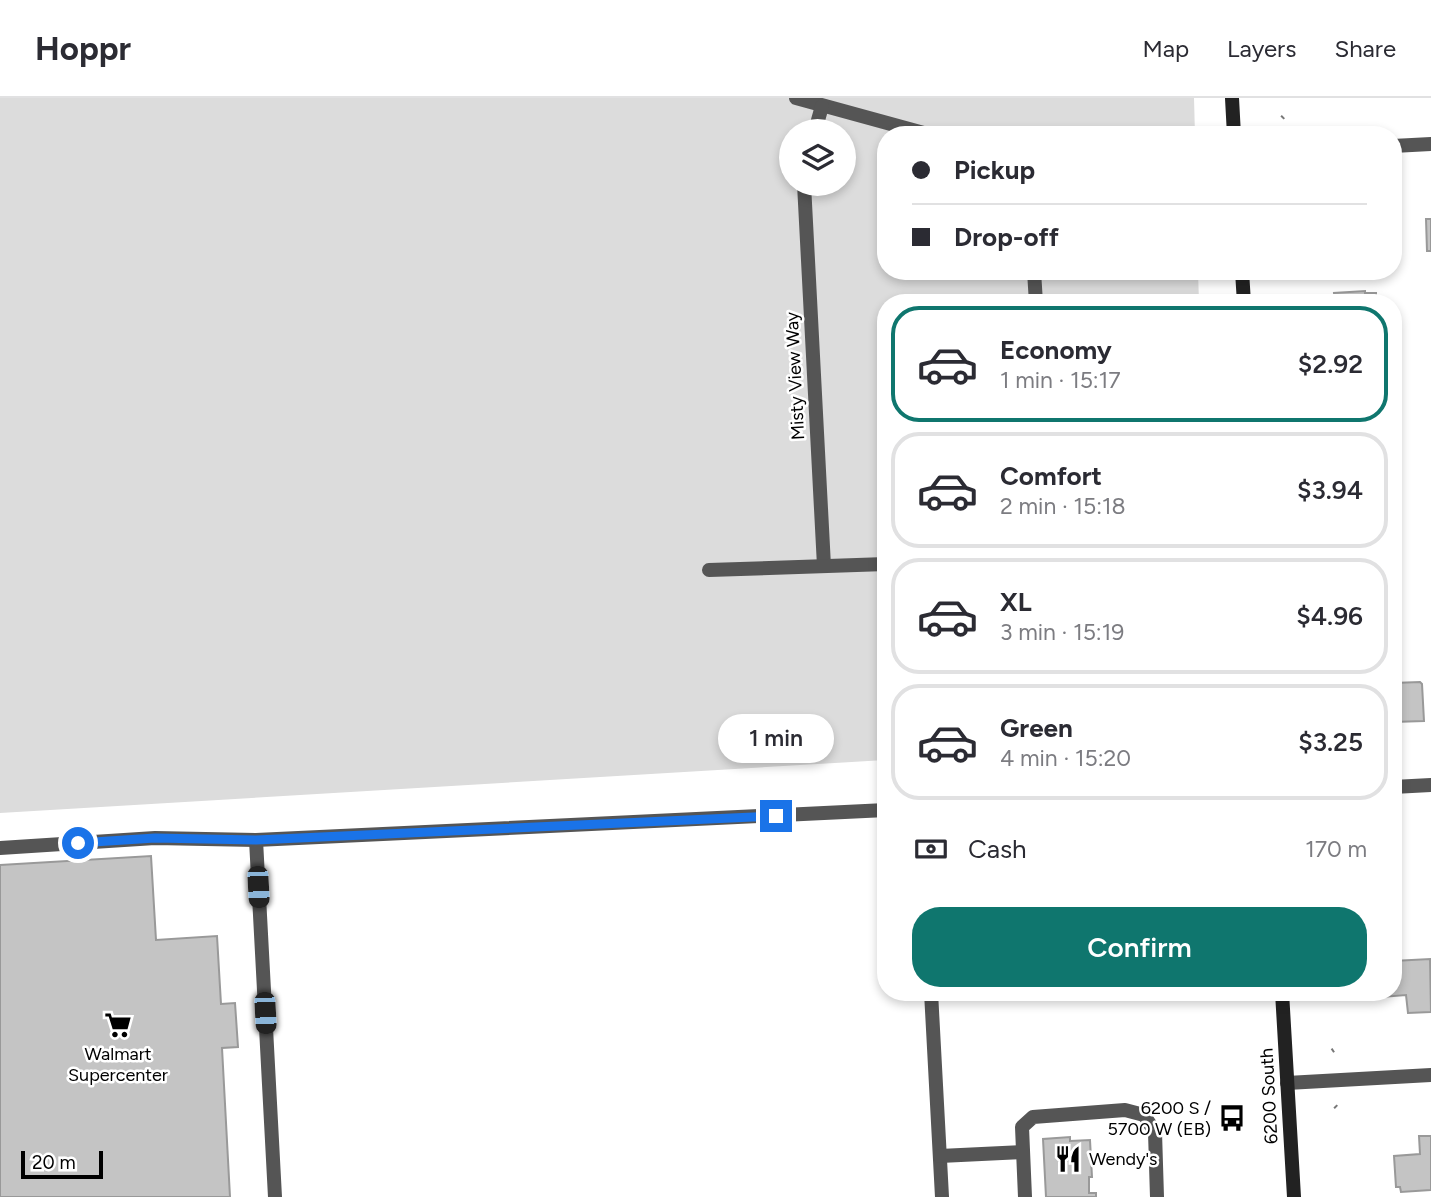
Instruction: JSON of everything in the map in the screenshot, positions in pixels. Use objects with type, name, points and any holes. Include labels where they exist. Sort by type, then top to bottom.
[{"type":"main road","points":[[1232,98],[1234,126]]},
{"type":"main road","name":"6200 South","points":[[1282,1001],[1294,1197]]},
{"type":"street","points":[[796,98],[897,126]]},
{"type":"street","points":[[818,119],[822,106]]},
{"type":"street","points":[[1402,146],[1431,144]]},
{"type":"street","name":"Misty View Way","points":[[805,196],[824,566]]},
{"type":"street","points":[[709,570],[877,564]]},
{"type":"street","points":[[1402,787],[1431,785]]},
{"type":"street","points":[[0,848],[155,838],[256,840],[877,810]]},
{"type":"street","points":[[256,840],[275,1197]]},
{"type":"street","points":[[931,1001],[942,1197]]},
{"type":"street","points":[[1287,1083],[1431,1074]]},
{"type":"street","points":[[1025,1197],[1022,1127],[1033,1117],[1125,1110],[1144,1115],[1155,1132],[1157,1197]]},
{"type":"street","points":[[940,1156],[1023,1152]]},
{"type":"shaded area","points":[[0,98],[1194,98],[1195,126],[877,126],[877,280],[1198,280],[1199,294],[877,294],[877,760],[0,813]]},
{"type":"building","points":[[1426,219],[1431,219],[1431,251],[1427,251]]},
{"type":"building","points":[[1365,291],[1376,294],[1334,294]]},
{"type":"building","points":[[1402,683],[1422,684],[1424,721],[1402,722]]},
{"type":"building","name":"Walmart Supercenter","points":[[151,856],[156,940],[217,936],[221,1004],[235,1003],[238,1047],[222,1048],[230,1197],[0,1197],[0,865]]},
{"type":"building","points":[[1430,959],[1431,1012],[1408,1013],[1406,995],[1402,995],[1402,961]]},
{"type":"building","points":[[1419,1136],[1431,1136],[1431,1190],[1401,1192],[1400,1187],[1396,1187],[1394,1156],[1420,1154]]},
{"type":"building","name":"Wendy's","points":[[1070,1137],[1070,1141],[1090,1140],[1092,1177],[1089,1177],[1089,1193],[1096,1193],[1096,1197],[1046,1197],[1043,1139]]},
{"type":"place","name":"Walmart Supercenter","points":[[118,1025]]},
{"type":"place","name":"6200 S / 5700 W (EB)","points":[[1232,1118]]},
{"type":"place","name":"Wendy's","points":[[1068,1159]]},
{"type":"route","points":[[78,843],[155,838],[256,840],[776,816]]}]
